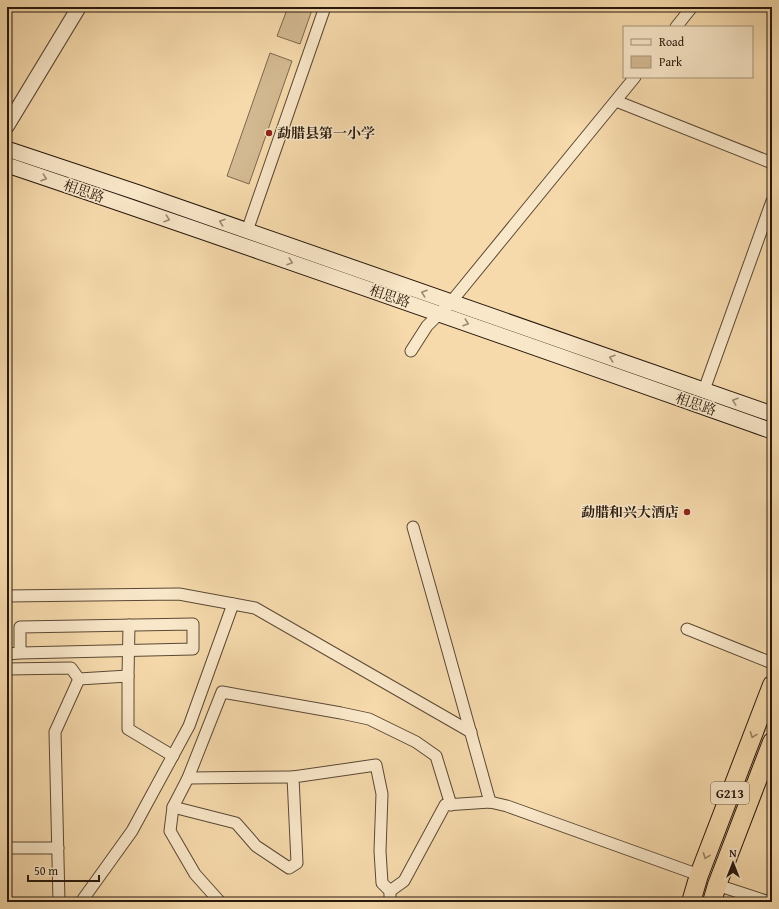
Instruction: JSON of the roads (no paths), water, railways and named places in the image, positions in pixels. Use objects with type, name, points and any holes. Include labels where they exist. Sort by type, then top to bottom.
[{"type":"highway","name":"G213","points":[[691,902],[699,875],[772,685]]},
{"type":"highway","name":"G213","points":[[714,894],[772,742]]},
{"type":"highway","points":[[718,825],[738,831]]},
{"type":"main road","name":"相思路","points":[[7,149],[132,190],[772,414]]},
{"type":"main road","name":"相思路","points":[[7,165],[141,210],[772,431]]},
{"type":"street","points":[[7,126],[79,7]]},
{"type":"street","points":[[247,230],[325,7]]},
{"type":"street","points":[[677,26],[692,7]]},
{"type":"street","points":[[411,351],[427,326],[452,302],[634,78]]},
{"type":"street","points":[[616,101],[772,163]]},
{"type":"street","points":[[704,390],[772,201]]},
{"type":"street","points":[[412,526],[490,802]]},
{"type":"street","points":[[7,596],[179,594],[255,608],[471,732]]},
{"type":"street","points":[[82,902],[132,831],[189,726],[233,604]]},
{"type":"street","points":[[7,654],[193,649],[193,624],[20,627],[20,653]]},
{"type":"street","points":[[129,625],[128,729],[173,756]]},
{"type":"street","points":[[687,629],[772,663]]},
{"type":"street","points":[[7,669],[72,668],[79,678]]},
{"type":"street","points":[[79,678],[128,676]]},
{"type":"street","points":[[59,902],[55,732],[79,678]]},
{"type":"street","points":[[220,902],[195,874],[170,831],[173,807],[188,778],[222,692],[369,719],[416,742],[436,756],[451,805]]},
{"type":"street","points":[[188,778],[293,777],[376,765],[382,794],[380,851],[382,883],[390,896],[404,881],[445,805],[490,802],[507,806],[699,875]]},
{"type":"street","points":[[173,807],[236,823],[256,846],[289,868],[297,863],[293,777]]},
{"type":"street","points":[[7,848],[58,848]]},
{"type":"street","points":[[714,894],[769,902]]},
{"type":"place","name":"勐腊县第一小学","points":[[269,133]]},
{"type":"place","name":"勐腊和兴大酒店","points":[[687,512]]}]
